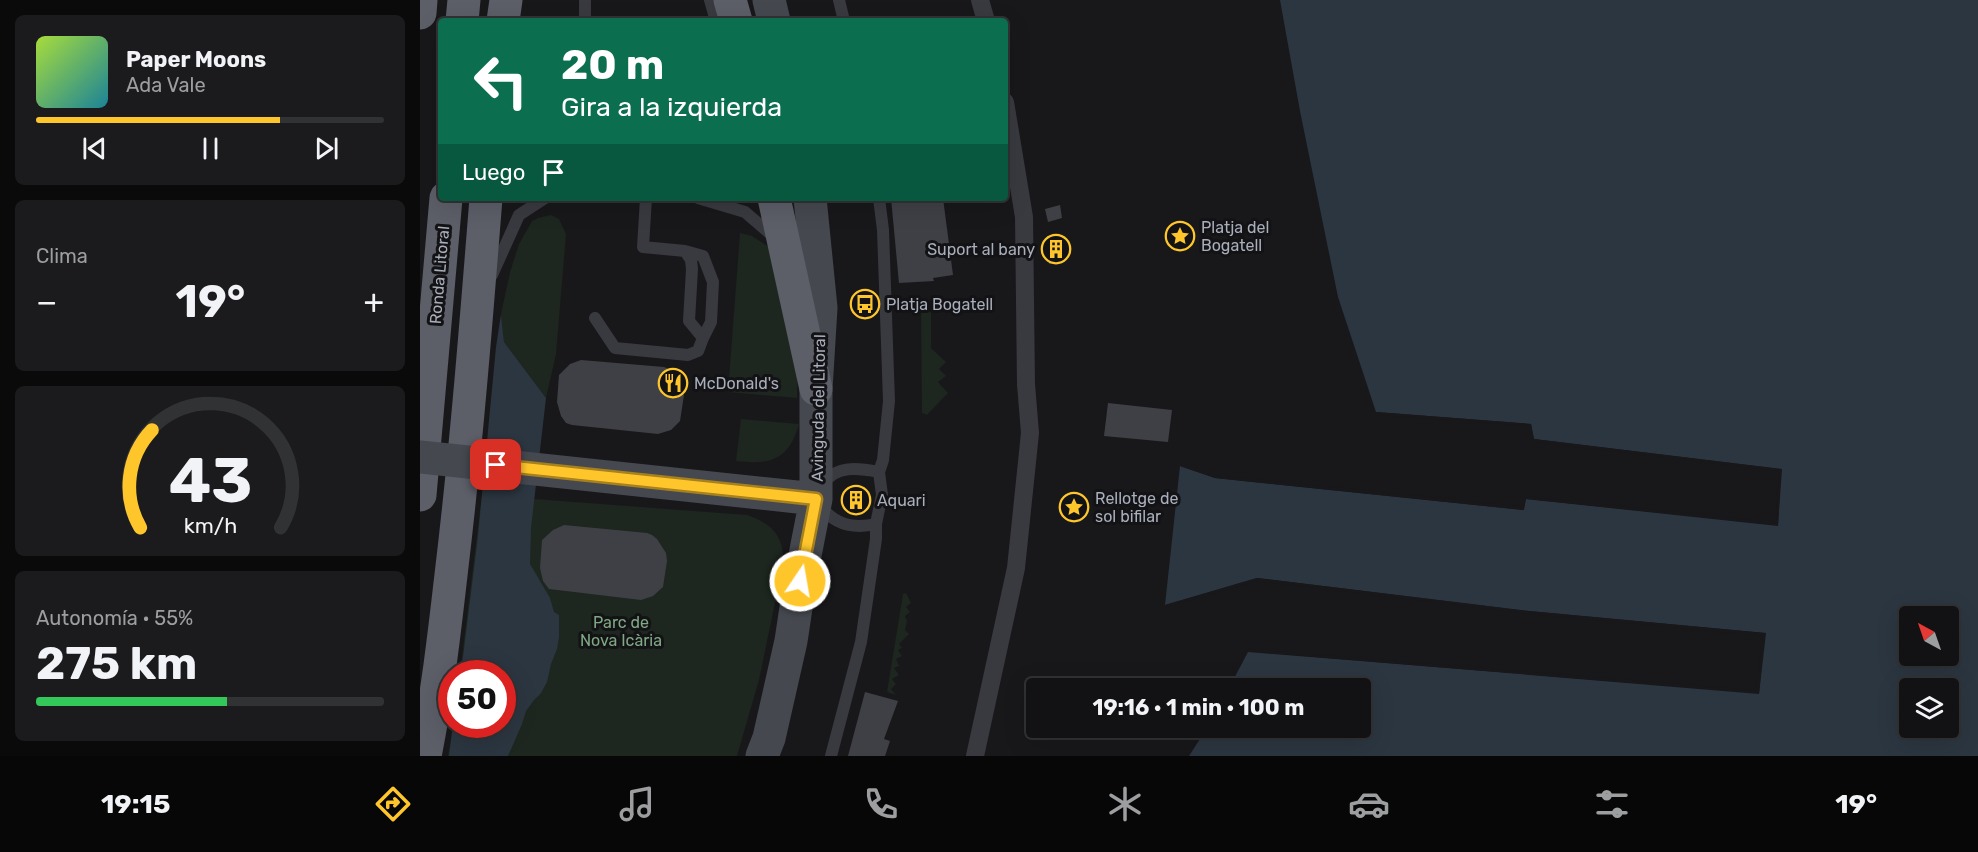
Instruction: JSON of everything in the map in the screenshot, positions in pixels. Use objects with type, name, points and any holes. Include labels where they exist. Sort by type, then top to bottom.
[{"type":"highway","points":[[420,13],[421,0]]},
{"type":"highway","points":[[462,18],[464,0]]},
{"type":"highway","points":[[503,18],[506,0]]},
{"type":"highway","points":[[730,0],[735,18]]},
{"type":"highway","name":"Ronda Litoral","points":[[420,495],[446,201]]},
{"type":"highway","points":[[425,756],[433,719],[459,512],[486,201]]},
{"type":"highway","points":[[775,201],[816,389]]},
{"type":"main road","points":[[769,0],[773,18]]},
{"type":"main road","name":"Avinguda del Litoral","points":[[762,756],[769,738],[791,641],[816,499],[816,389],[821,308],[810,201]]},
{"type":"main road","points":[[420,457],[816,499]]},
{"type":"street","points":[[980,0],[985,18]]},
{"type":"street","points":[[975,756],[1016,568],[1030,433],[1026,384],[1024,217],[1008,120]]},
{"type":"lane","points":[[585,0],[585,18]]},
{"type":"lane","points":[[710,0],[715,18]]},
{"type":"lane","points":[[839,0],[843,18]]},
{"type":"lane","points":[[476,325],[497,263],[519,215],[540,201]]},
{"type":"lane","points":[[595,318],[615,348],[694,354],[698,351],[711,322],[713,282],[703,256],[685,251],[643,247],[646,201]]},
{"type":"lane","points":[[711,201],[745,212],[772,234],[786,252]]},
{"type":"lane","points":[[831,756],[861,642],[874,560],[876,524],[882,495],[879,472],[883,460],[889,401],[883,230],[879,201]]},
{"type":"lane","points":[[685,251],[691,260],[692,268],[689,321],[703,338]]},
{"type":"lane","points":[[876,524],[862,527],[836,522],[816,499],[824,481],[839,470],[863,469],[879,472]]},
{"type":"green space","points":[[551,215],[559,219],[566,234],[556,354],[546,398],[504,342],[501,314],[519,244],[532,221]]},
{"type":"green space","points":[[740,233],[752,236],[769,247],[798,364],[797,398],[728,392]]},
{"type":"green space","points":[[925,307],[931,313],[931,348],[946,362],[939,369],[946,376],[938,382],[948,393],[927,415],[922,413],[921,311]]},
{"type":"green space","points":[[741,419],[799,424],[790,446],[777,458],[759,462],[736,461]]},
{"type":"green space","name":"Parc de Nova Icària","points":[[482,495],[747,515],[770,527],[782,546],[783,564],[759,680],[737,756],[448,756],[451,738],[516,738],[516,660],[462,660]]},
{"type":"green space","points":[[906,593],[911,603],[906,607],[910,612],[905,616],[907,621],[905,630],[909,634],[899,644],[902,648],[898,650],[902,656],[896,659],[899,666],[894,668],[899,675],[892,679],[896,684],[891,689],[896,695],[887,692],[903,594]]},
{"type":"shaded area","points":[[1280,0],[1978,0],[1978,756],[1189,756],[1201,738],[1371,738],[1371,678],[1234,678],[1248,652],[1759,693],[1765,633],[1529,611],[1257,578],[1165,605],[1180,466],[1215,478],[1523,510],[1526,499],[1778,525],[1781,469],[1534,439],[1531,424],[1376,412],[1338,297]]},
{"type":"shaded area","points":[[501,314],[504,342],[546,398],[531,528],[530,564],[550,598],[554,612],[559,615],[557,649],[547,682],[526,711],[516,738],[516,660],[463,660],[478,536]]},
{"type":"shaded area","points":[[451,738],[516,738],[508,756],[449,756]]},
{"type":"pier","points":[[1373,413],[1531,424],[1534,439],[1782,469],[1778,526],[1526,499],[1524,510],[1215,478],[1180,466],[1180,463],[1216,475],[1521,506],[1526,496],[1776,522],[1779,471],[1533,442],[1529,426],[1375,415]]},
{"type":"pier","points":[[1257,578],[1529,611],[1766,633],[1759,694],[1244,651],[1248,649],[1756,690],[1763,636],[1529,614],[1257,581],[1165,608],[1165,605]]},
{"type":"building","points":[[891,201],[943,201],[953,275],[933,278],[934,281],[899,283]]},
{"type":"building","points":[[1060,205],[1062,218],[1048,222],[1045,209]]},
{"type":"building","name":"Suport al bany","points":[[1063,235],[1065,262],[1049,264],[1047,236]]},
{"type":"building","points":[[581,360],[669,369],[683,387],[680,421],[671,430],[658,434],[566,423],[561,416],[557,402],[559,375],[570,364]]},
{"type":"building","points":[[1108,403],[1172,410],[1168,442],[1104,436]]},
{"type":"building","name":"Aquari","points":[[857,496],[861,500],[856,503],[851,499]]},
{"type":"building","points":[[564,525],[652,535],[666,553],[663,587],[653,596],[641,600],[549,589],[543,581],[540,568],[542,540],[553,530]]},
{"type":"building","points":[[865,692],[898,701],[884,739],[890,741],[885,756],[848,756]]},
{"type":"place","name":"Platja del Bogatell","points":[[1180,236]]},
{"type":"place","name":"Suport al bany","points":[[1056,249]]},
{"type":"place","name":"Platja Bogatell","points":[[865,304]]},
{"type":"place","name":"McDonald's","points":[[673,383]]},
{"type":"place","name":"Aquari","points":[[856,500]]},
{"type":"place","name":"Rellotge de sol bifilar","points":[[1074,507]]},
{"type":"route","points":[[496,465],[816,499],[800,581]]}]
